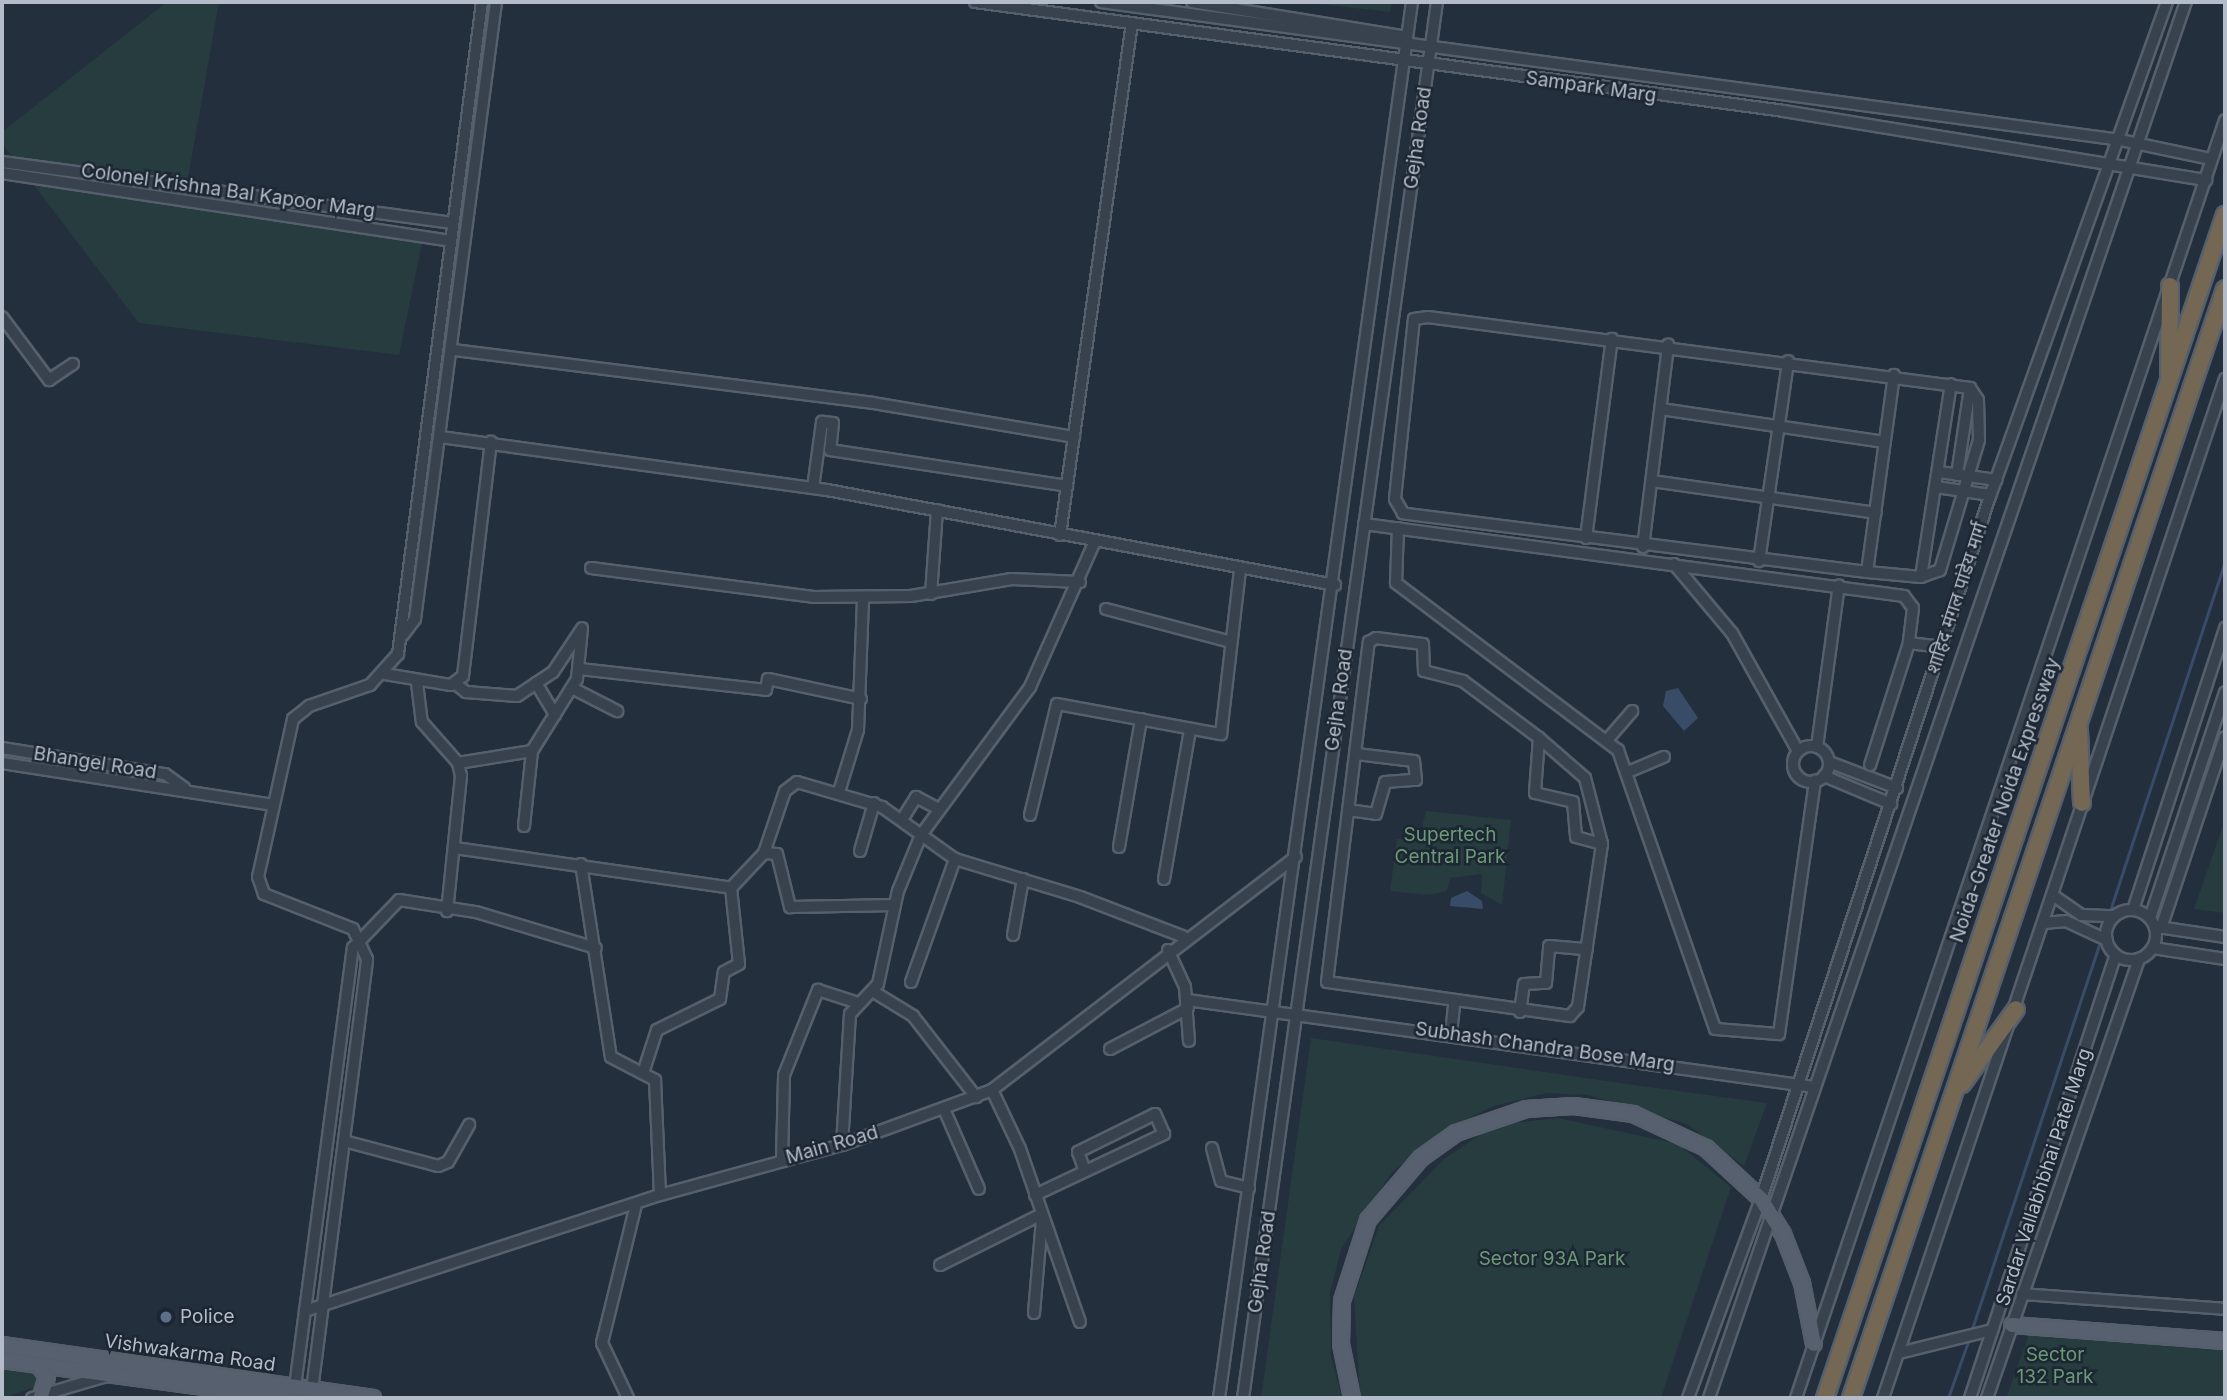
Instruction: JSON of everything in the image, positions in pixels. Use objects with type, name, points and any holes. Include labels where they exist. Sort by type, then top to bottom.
[{"type":"highway","name":"Noida-Greater Noida Expressway","points":[[1825,1398],[2225,215]]},
{"type":"highway","points":[[2170,286],[2170,379]]},
{"type":"highway","points":[[1851,1398],[2225,289]]},
{"type":"highway","points":[[2079,722],[2082,803]]},
{"type":"highway","points":[[1951,1100],[2015,1009]]},
{"type":"main road","points":[[1352,1398],[1340,1344],[1353,1257],[1390,1189],[1456,1133],[1526,1109],[1574,1106],[1633,1114],[1706,1148],[1761,1199],[1772,1216],[1802,1283],[1814,1344]]},
{"type":"main road","points":[[2012,1325],[2225,1341]]},
{"type":"main road","name":"Vishwakarma Road","points":[[2,1345],[291,1393]]},
{"type":"main road","name":"Vishwakarma Road","points":[[2,1360],[291,1393],[313,1390],[373,1398]]},
{"type":"main road","points":[[36,1397],[47,1377],[39,1365]]},
{"type":"street","points":[[403,635],[449,241],[482,2]]},
{"type":"street","points":[[313,1390],[367,959],[362,936],[333,916],[260,889],[272,805],[293,719],[385,674],[403,635],[415,619],[454,350],[496,2]]},
{"type":"street","name":"Sampark Marg","points":[[975,2],[2113,160],[2206,180]]},
{"type":"street","name":"Sampark Marg","points":[[1101,2],[1144,5],[1407,42],[1431,50],[2120,140],[2211,159]]},
{"type":"street","points":[[1192,2],[1407,42]]},
{"type":"street","name":"Gejha Road","points":[[1219,1398],[1335,585],[1412,2]]},
{"type":"street","name":"Gejha Road","points":[[1243,1398],[1437,2]]},
{"type":"street","name":"शाहिद मंगल पांडेय मार्ग","points":[[1688,1398],[1761,1199],[1795,1082],[1897,788],[1990,495],[2113,160],[2167,2]]},
{"type":"street","points":[[1709,1398],[2186,2]]},
{"type":"street","points":[[1060,535],[1132,23]]},
{"type":"street","points":[[1796,1398],[2225,120]]},
{"type":"street","name":"Colonel Krishna Bal Kapoor Marg","points":[[2,162],[453,223]]},
{"type":"street","points":[[2,173],[449,241]]},
{"type":"street","points":[[2,317],[49,380],[73,364]]},
{"type":"street","points":[[1416,317],[1612,339],[1894,374],[1970,388],[1960,475],[1961,490],[1940,570],[1921,577],[1759,561],[1402,513],[1395,499],[1416,317]]},
{"type":"street","points":[[441,325],[457,326]]},
{"type":"street","points":[[1586,538],[1612,339]]},
{"type":"street","points":[[1643,547],[1668,345]]},
{"type":"street","points":[[454,350],[873,403],[1074,437]]},
{"type":"street","points":[[1759,561],[1788,361]]},
{"type":"street","points":[[1867,572],[1894,374]]},
{"type":"street","points":[[1883,1398],[2225,379]]},
{"type":"street","points":[[1921,577],[1951,384]]},
{"type":"street","points":[[1382,398],[1406,400]]},
{"type":"street","points":[[1661,409],[1780,424],[1885,442]]},
{"type":"street","points":[[428,416],[442,419]]},
{"type":"street","points":[[1380,417],[1404,420]]},
{"type":"street","points":[[813,488],[822,422],[833,423],[830,450],[1067,486]]},
{"type":"street","points":[[440,437],[813,488],[937,510],[1094,543],[1335,585]]},
{"type":"street","points":[[456,684],[463,676],[491,442]]},
{"type":"street","points":[[1939,472],[1996,480]]},
{"type":"street","points":[[1652,481],[1876,513]]},
{"type":"street","points":[[1936,487],[1990,495]]},
{"type":"street","points":[[931,594],[937,510]]},
{"type":"street","points":[[1364,524],[1839,585],[1909,599],[1909,643],[1870,765]]},
{"type":"street","points":[[1398,528],[1396,583],[1608,739],[1628,772],[1712,1025],[1772,1038],[1779,1034],[1820,778],[1829,762]]},
{"type":"street","points":[[782,1159],[784,1075],[818,990],[855,1002],[873,992],[895,905],[921,835],[1030,687],[1080,582],[1094,543]]},
{"type":"street","points":[[1674,564],[1732,633],[1798,751],[1795,770],[1857,788],[1891,804]]},
{"type":"street","points":[[591,568],[813,597],[931,594],[1012,579],[1080,582]]},
{"type":"street","points":[[1030,815],[1057,704],[1217,736],[1223,729],[1240,570]]},
{"type":"street","points":[[1839,585],[1817,747],[1829,762],[1897,788]]},
{"type":"street","points":[[839,792],[860,699],[863,597]]},
{"type":"street","points":[[1106,609],[1231,642]]},
{"type":"street","points":[[385,674],[417,683],[456,684],[466,692],[517,696],[553,672],[582,628],[580,669],[572,688],[532,751],[524,825]]},
{"type":"street","points":[[2133,910],[2225,628]]},
{"type":"street","points":[[1376,638],[1423,644],[1424,671],[1463,681],[1539,738],[1584,778],[1602,844],[1576,1013],[1520,1012],[1327,982],[1356,754],[1369,642],[1376,638]]},
{"type":"street","points":[[1909,643],[1942,647]]},
{"type":"street","points":[[580,669],[766,690],[768,679],[860,699]]},
{"type":"street","points":[[417,683],[422,722],[458,763],[462,788],[447,911]]},
{"type":"street","points":[[536,683],[555,715]]},
{"type":"street","points":[[572,688],[617,711]]},
{"type":"street","points":[[2044,923],[2066,921],[2107,940],[2116,955],[2139,959],[2152,948],[2155,924],[2225,692]]},
{"type":"street","points":[[1608,739],[1632,711]]},
{"type":"street","points":[[1119,847],[1141,719]]},
{"type":"street","points":[[1164,879],[1191,730]]},
{"type":"street","points":[[2155,924],[2225,737]]},
{"type":"street","points":[[1539,738],[1535,793],[1573,802],[1576,837],[1602,844]]},
{"type":"street","points":[[1798,751],[1817,747]]},
{"type":"street","name":"Bhangel Road","points":[[2,748],[165,774],[184,788]]},
{"type":"street","points":[[458,763],[532,751]]},
{"type":"street","points":[[1348,810],[1376,814],[1385,782],[1416,780],[1413,761],[1356,754]]},
{"type":"street","points":[[1628,772],[1664,757]]},
{"type":"street","name":"Bhangel Road","points":[[2,763],[184,788],[272,805]]},
{"type":"street","points":[[134,782],[136,769]]},
{"type":"street","points":[[1857,788],[1861,773]]},
{"type":"street","points":[[644,1070],[657,1030],[717,1002],[724,972],[739,964],[731,888],[764,853],[791,784],[839,792],[874,803],[903,818],[921,835],[955,859],[1023,879],[1184,937]]},
{"type":"street","points":[[903,818],[916,797],[939,809]]},
{"type":"street","points":[[860,851],[874,803]]},
{"type":"street","points":[[454,848],[581,864],[731,888]]},
{"type":"street","points":[[764,853],[777,854],[790,907],[895,905]]},
{"type":"street","points":[[1318,855],[1342,857]]},
{"type":"street","name":"Main Road","points":[[305,1311],[325,1307],[660,1195],[782,1159],[842,1145],[992,1090],[1184,937],[1296,857]]},
{"type":"street","points":[[911,982],[955,859]]},
{"type":"street","points":[[581,864],[611,1057],[644,1070],[656,1087],[660,1195]]},
{"type":"street","points":[[1013,936],[1023,879]]},
{"type":"street","points":[[2053,896],[2081,915],[2114,916],[2133,910],[2155,924],[2225,937]]},
{"type":"street","points":[[291,1393],[305,1311],[351,955],[362,936],[394,901],[447,911],[476,912],[596,948]]},
{"type":"street","points":[[2107,940],[2114,916]]},
{"type":"street","points":[[1520,1012],[1524,984],[1546,983],[1549,946],[1587,949]]},
{"type":"street","points":[[2152,948],[2225,959]]},
{"type":"street","points":[[1168,950],[1187,1004],[1189,1041]]},
{"type":"street","name":"Sardar Vallabhbhai Patel Marg","points":[[1970,1398],[2116,955]]},
{"type":"street","name":"Sardar Vallabhbhai Patel Marg","points":[[1987,1398],[2139,959]]},
{"type":"street","points":[[873,992],[913,1016],[976,1097]]},
{"type":"street","points":[[842,1145],[855,1002]]},
{"type":"street","points":[[1451,1034],[1454,1003]]},
{"type":"street","points":[[1110,1049],[1187,1004]]},
{"type":"street","name":"Subhash Chandra Bose Marg","points":[[1187,1004],[1276,1009],[1795,1082],[1814,1087]]},
{"type":"street","points":[[992,1090],[1035,1195],[1080,1322]]},
{"type":"street","points":[[944,1109],[979,1189]]},
{"type":"street","points":[[1035,1195],[1164,1134],[1156,1114],[1078,1152],[1085,1171]]},
{"type":"street","points":[[344,1141],[438,1166],[448,1162],[469,1125]]},
{"type":"street","points":[[2077,1137],[2088,1141]]},
{"type":"street","points":[[1212,1148],[1221,1181],[1249,1188]]},
{"type":"street","points":[[628,1398],[602,1343],[636,1205]]},
{"type":"street","points":[[940,1265],[1042,1214]]},
{"type":"street","points":[[1034,1313],[1042,1214]]},
{"type":"street","points":[[2022,1294],[2225,1309]]},
{"type":"street","points":[[1899,1353],[1992,1331]]},
{"type":"street","points":[[36,1397],[113,1374]]},
{"type":"green space","points":[[167,2],[219,2],[183,207],[422,243],[399,355],[139,323],[2,143],[2,132]]},
{"type":"green space","points":[[1302,2],[1392,2],[1390,12]]},
{"type":"green space","name":"Supertech Central Park","points":[[1426,811],[1511,820],[1502,905],[1481,893],[1482,874],[1450,878],[1447,891],[1430,895],[1390,891],[1397,839],[1419,840]]},
{"type":"green space","points":[[2225,820],[2225,913],[2194,909]]},
{"type":"green space","points":[[1311,1038],[1767,1103],[1744,1166],[1687,1124],[1588,1095],[1546,1093],[1494,1106],[1452,1126],[1392,1172],[1341,1249],[1330,1293],[1331,1357],[1342,1398],[1261,1398]]},
{"type":"green space","name":"Sector 93A Park","points":[[1558,1118],[1678,1144],[1731,1187],[1661,1398],[1360,1398],[1354,1297],[1379,1226],[1444,1159],[1494,1125]]},
{"type":"green space","name":"Sector 132 Park","points":[[2030,1332],[2225,1348],[2225,1398],[2006,1398]]},
{"type":"green space","points":[[2,1364],[40,1373],[38,1386],[2,1398]]},
{"type":"water","points":[[1678,688],[1698,718],[1684,731],[1663,706],[1666,691]]},
{"type":"water","points":[[1467,891],[1482,901],[1483,909],[1450,906],[1451,898]]},
{"type":"waterway","points":[[2109,914],[2225,562]]},
{"type":"waterway","points":[[2103,934],[2107,920]]},
{"type":"waterway","points":[[1971,1332],[2101,940]]},
{"type":"waterway","points":[[1948,1398],[1969,1339]]},
{"type":"place","name":"Police","points":[[166,1317]]}]
